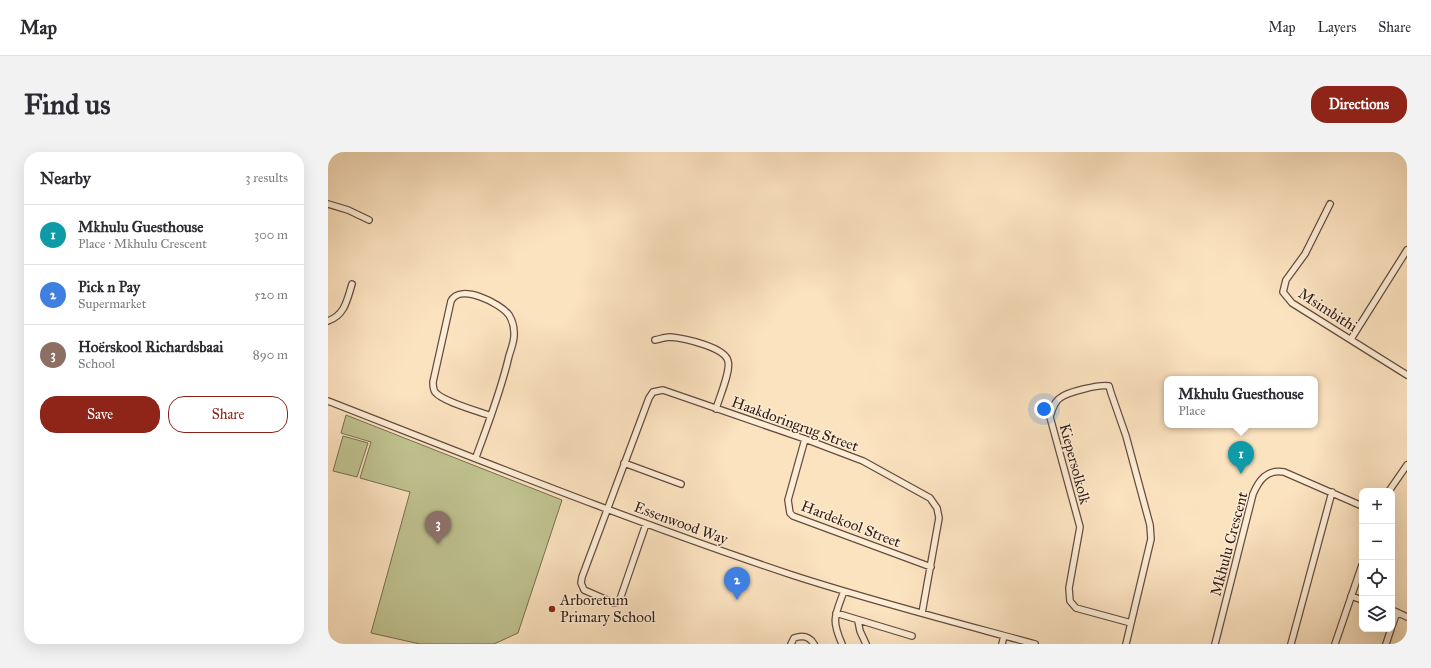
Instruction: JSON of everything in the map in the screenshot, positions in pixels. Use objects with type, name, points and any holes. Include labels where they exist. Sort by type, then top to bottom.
[{"type":"street","points":[[328,204],[348,210],[369,220]]},
{"type":"street","name":"Msimbithi","points":[[1330,204],[1305,254],[1286,280],[1283,292],[1292,303],[1407,375]]},
{"type":"street","points":[[1351,339],[1407,250]]},
{"type":"street","points":[[328,321],[340,315],[345,307],[352,284]]},
{"type":"street","points":[[476,458],[491,416],[505,375],[514,334],[512,322],[505,312],[490,301],[469,293],[463,293],[455,296],[451,302],[433,382],[433,388],[439,395],[449,400],[491,416]]},
{"type":"street","points":[[655,340],[668,337],[688,340],[724,354],[728,360],[728,368],[716,409]]},
{"type":"street","name":"Kiepersolkolk","points":[[1126,644],[1131,623],[1151,539],[1150,525],[1126,436],[1109,386],[1102,384],[1061,397],[1053,406],[1050,417],[1080,527],[1069,588],[1070,601],[1076,608],[1131,623]]},
{"type":"street","name":"Haakdoringrug Street","points":[[646,524],[618,603],[614,603],[586,592],[581,583],[606,508],[648,398],[653,392],[659,390],[666,391],[805,439],[874,466],[930,498],[937,508],[939,518],[922,613]]},
{"type":"street","name":"Essenwood Way","points":[[328,401],[646,524],[844,591],[1034,644]]},
{"type":"street","name":"Hardekool Street","points":[[805,439],[788,500],[790,513],[793,516],[931,567]]},
{"type":"street","points":[[624,463],[681,484]]},
{"type":"street","points":[[1391,488],[1407,465]]},
{"type":"street","name":"Mkhulu Crescent","points":[[1215,644],[1254,494],[1261,479],[1273,471],[1284,472],[1359,505]]},
{"type":"street","points":[[1291,644],[1332,492]]},
{"type":"street","points":[[1335,644],[1359,573]]},
{"type":"street","points":[[842,644],[834,624],[844,591]]},
{"type":"street","points":[[1351,596],[1359,599]]},
{"type":"street","points":[[1395,611],[1407,617]]},
{"type":"street","points":[[836,614],[912,636]]},
{"type":"street","points":[[858,621],[860,631],[866,644]]},
{"type":"street","points":[[1386,644],[1390,632]]},
{"type":"street","points":[[791,644],[794,638],[804,636],[809,638],[814,644]]},
{"type":"street","points":[[1002,644],[1004,636]]},
{"type":"green space","points":[[346,415],[562,500],[518,633],[494,644],[420,644],[371,633],[410,492],[360,478],[371,442],[341,433]]},
{"type":"green space","points":[[343,436],[368,443],[357,477],[333,471]]},
{"type":"place","name":"Mkhulu Guesthouse","points":[[1241,474]]},
{"type":"place","name":"Hoërskool Richardsbaai","points":[[438,544]]},
{"type":"place","name":"Pick n Pay","points":[[737,600]]},
{"type":"place","name":"Arboretum Primary School","points":[[552,609]]}]
